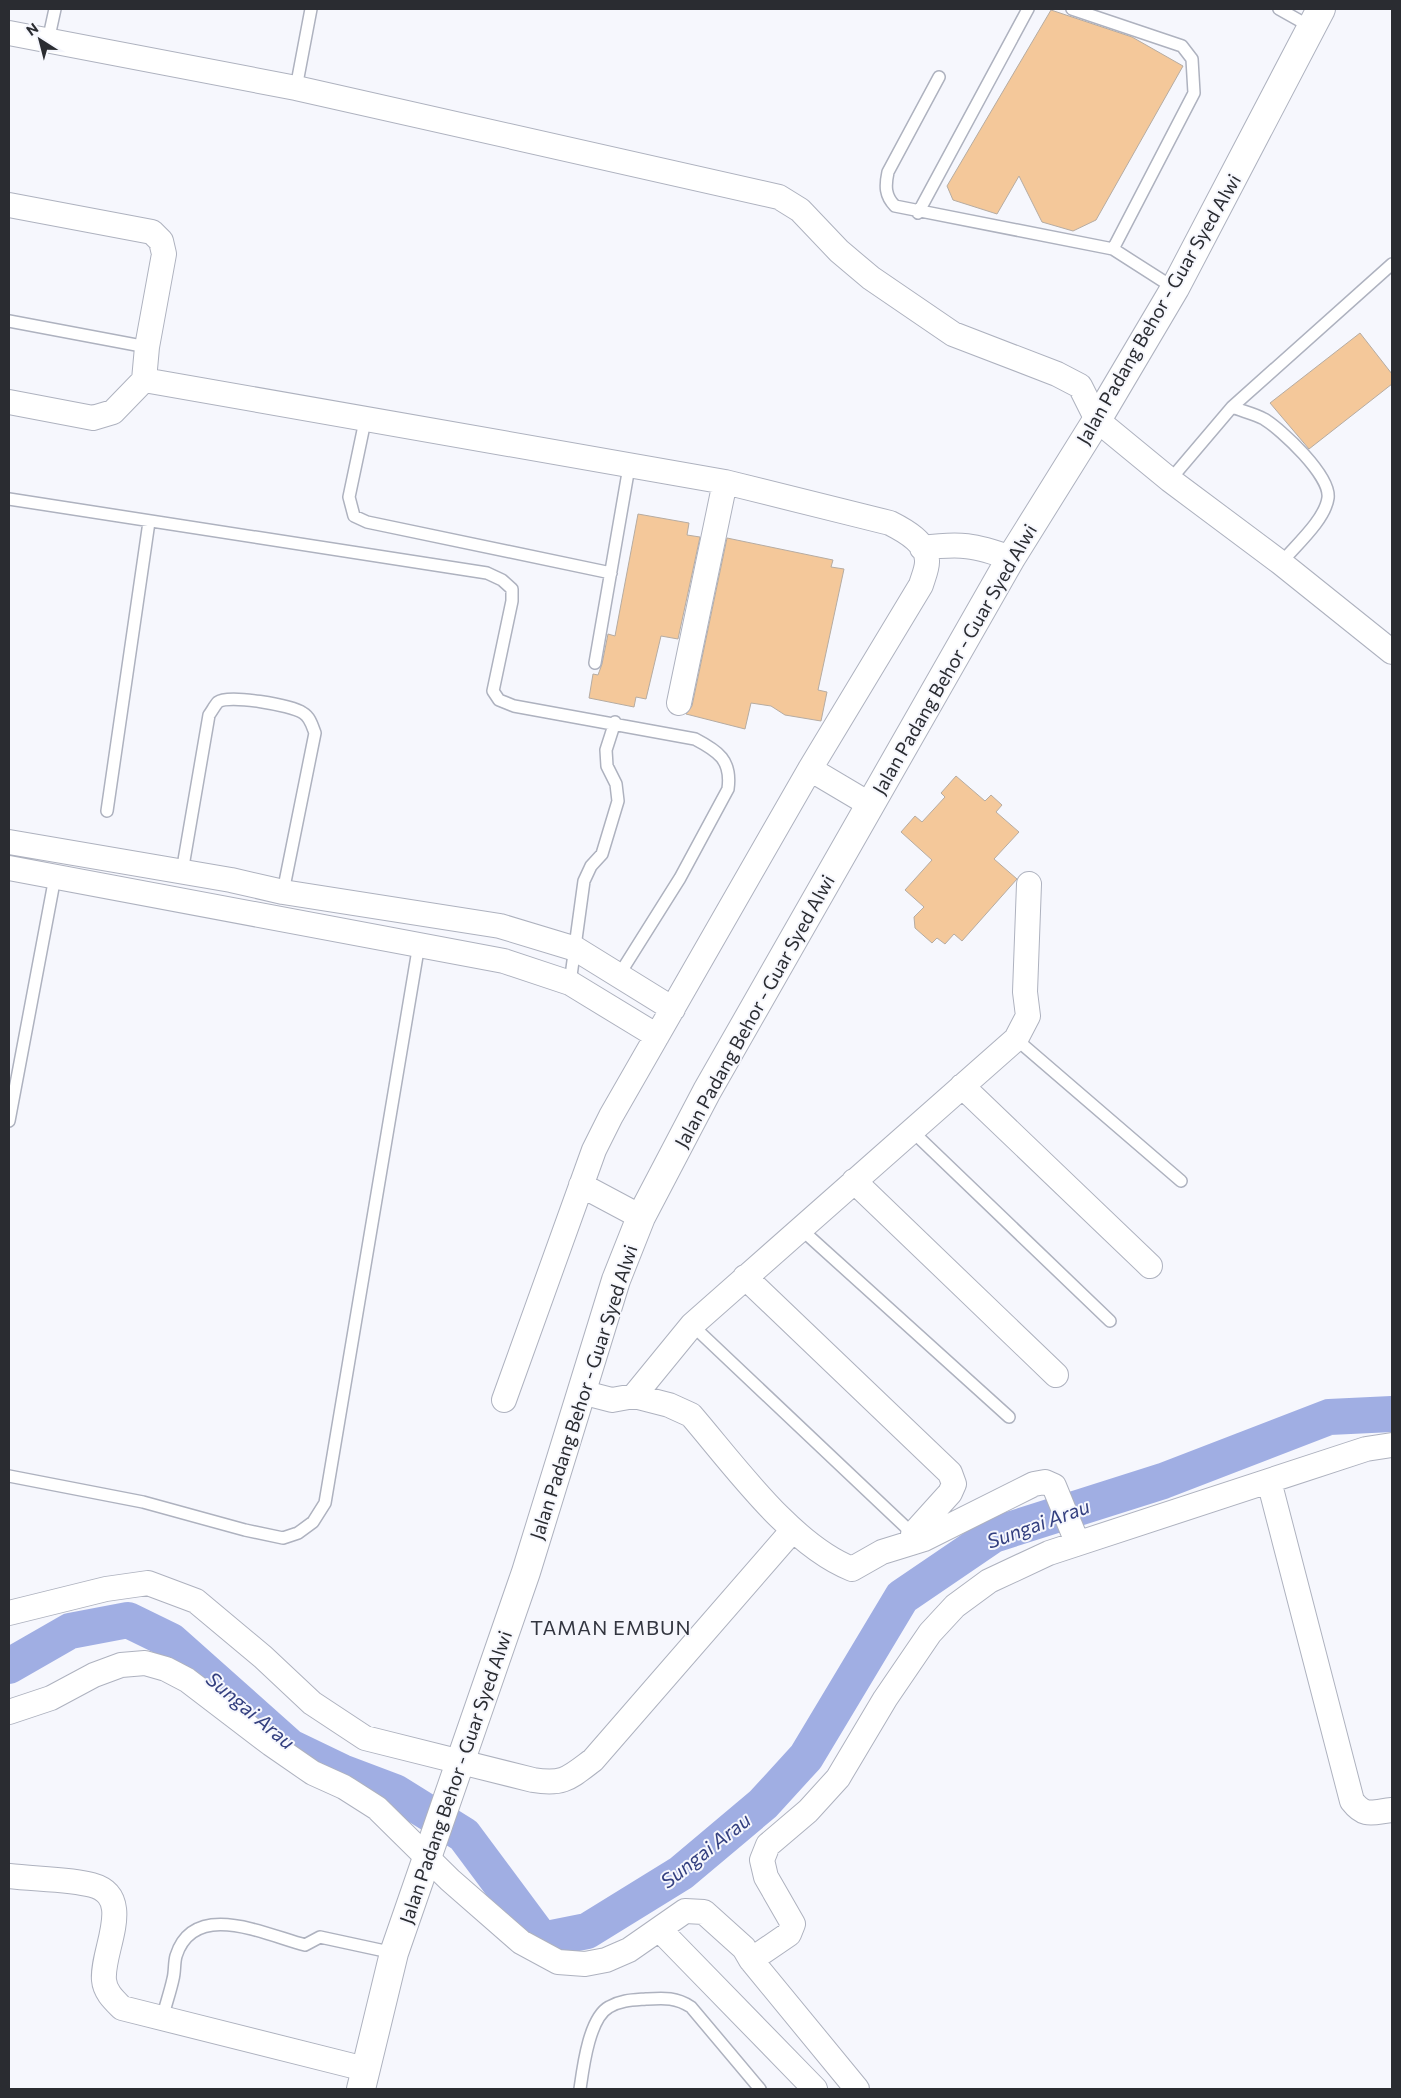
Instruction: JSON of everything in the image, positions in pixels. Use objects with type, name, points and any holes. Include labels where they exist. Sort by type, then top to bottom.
[{"type":"main road","name":"Jalan Padang Behor - Guar Syed Alwi","points":[[363,2079],[394,1953],[526,1572],[616,1280],[641,1217],[706,1091],[869,804],[1011,558],[1175,288],[1317,18]]},
{"type":"street","points":[[9,33],[296,88],[779,197],[800,210],[839,251],[871,278],[953,334],[1057,374],[1080,386],[1096,420],[1170,480],[1281,563],[1392,652]]},
{"type":"street","points":[[9,205],[152,232],[161,241],[164,254],[147,347],[144,380],[113,412],[93,418],[9,402]]},
{"type":"street","points":[[144,380],[365,421],[725,482],[890,523],[908,532],[922,548],[928,561],[921,585],[810,769],[611,1116],[594,1150],[504,1400]]},
{"type":"street","points":[[679,703],[725,482]]},
{"type":"street","points":[[922,548],[961,544],[983,548],[1011,558]]},
{"type":"street","points":[[810,769],[869,804]]},
{"type":"street","points":[[9,842],[182,872],[283,892],[500,926],[576,949],[673,1009]]},
{"type":"street","points":[[9,868],[504,961],[570,984],[657,1036]]},
{"type":"street","points":[[634,1396],[692,1325],[745,1277],[802,1230],[854,1181],[1016,1039],[1028,1016],[1025,992],[1029,884]]},
{"type":"street","points":[[962,1086],[1150,1266]]},
{"type":"street","points":[[854,1181],[1056,1375]]},
{"type":"street","points":[[581,1185],[641,1217]]},
{"type":"street","points":[[581,1392],[612,1400],[634,1396],[669,1405],[691,1415],[792,1531],[838,1564],[852,1569],[882,1552],[913,1538],[950,1493],[954,1484],[950,1473],[745,1277]]},
{"type":"street","points":[[754,1958],[789,1934],[793,1924],[766,1877],[762,1860],[768,1845],[808,1811],[838,1778],[885,1699],[930,1633],[955,1606],[989,1581],[1049,1553],[1074,1537],[1204,1504],[1366,1450],[1392,1445]]},
{"type":"street","points":[[1269,1481],[1352,1801],[1360,1811],[1366,1813],[1392,1810]]},
{"type":"street","points":[[913,1538],[924,1539],[1034,1484],[1045,1482],[1054,1486],[1074,1537]]},
{"type":"street","points":[[9,1613],[106,1589],[148,1582],[196,1601],[263,1657],[312,1703],[365,1738],[458,1764],[546,1782],[558,1782],[571,1777],[593,1760],[792,1531]]},
{"type":"street","points":[[9,1712],[51,1698],[94,1676],[121,1665],[145,1663],[166,1669],[187,1680],[271,1744],[313,1773],[344,1787],[377,1808],[428,1853],[521,1942],[558,1962],[585,1964],[606,1960],[630,1950],[685,1911],[704,1912],[754,1958],[857,2089]]},
{"type":"street","points":[[9,1876],[92,1885],[105,1891],[114,1902],[115,1919],[104,1981],[110,1997],[122,2008],[363,2079]]},
{"type":"street","points":[[660,1930],[815,2089]]},
{"type":"lane","points":[[48,41],[55,9]]},
{"type":"lane","points":[[296,88],[311,9]]},
{"type":"lane","points":[[918,212],[1028,9]]},
{"type":"lane","points":[[1072,9],[1182,46],[1192,59],[1194,93],[1112,248]]},
{"type":"lane","points":[[1279,9],[1317,18]]},
{"type":"lane","points":[[939,77],[888,172],[885,184],[887,198],[894,206],[1112,248],[1175,288]]},
{"type":"lane","points":[[1170,480],[1232,407],[1392,264]]},
{"type":"lane","points":[[9,321],[147,347]]},
{"type":"lane","points":[[1232,407],[1263,418],[1286,435],[1324,480],[1328,497],[1322,514],[1281,563]]},
{"type":"lane","points":[[365,421],[348,497],[354,516],[367,522],[611,573]]},
{"type":"lane","points":[[595,663],[629,467]]},
{"type":"lane","points":[[9,499],[487,573],[502,580],[512,589],[512,600],[493,691],[499,700],[514,706],[614,722],[695,739],[712,748],[724,760],[730,775],[728,789],[680,878],[619,975]]},
{"type":"lane","points":[[107,811],[149,522]]},
{"type":"lane","points":[[182,872],[209,715],[218,702],[228,698],[290,707],[304,713],[310,720],[315,733],[283,892]]},
{"type":"lane","points":[[570,984],[584,881],[591,866],[602,854],[618,802],[616,784],[607,766],[606,750],[614,722]]},
{"type":"lane","points":[[9,1121],[55,877]]},
{"type":"lane","points":[[9,1476],[143,1502],[245,1530],[283,1538],[298,1533],[313,1522],[325,1503],[419,944]]},
{"type":"lane","points":[[1016,1039],[1182,1181]]},
{"type":"lane","points":[[912,1131],[1110,1321]]},
{"type":"lane","points":[[802,1230],[1009,1417]]},
{"type":"lane","points":[[692,1325],[913,1538]]},
{"type":"lane","points":[[162,2020],[173,1978],[176,1956],[192,1934],[198,1929],[212,1924],[228,1924],[304,1945],[320,1937],[394,1953]]},
{"type":"lane","points":[[580,2089],[584,2052],[601,2013],[608,2007],[624,2000],[668,1998],[680,2000],[691,2007],[760,2089]]},
{"type":"building","points":[[1051,10],[1132,37],[1183,66],[1096,220],[1073,231],[1042,222],[1019,176],[997,214],[953,200],[947,186]]},
{"type":"building","points":[[1360,333],[1392,374],[1392,384],[1309,449],[1270,403]]},
{"type":"building","points":[[638,514],[689,523],[687,535],[700,537],[678,639],[661,636],[646,699],[636,697],[634,707],[589,698],[593,674],[598,675],[608,634],[615,636]]},
{"type":"building","points":[[727,538],[833,560],[831,567],[844,569],[818,690],[827,692],[821,721],[785,715],[771,706],[751,703],[745,729],[686,714],[692,706]]},
{"type":"building","points":[[956,776],[985,801],[991,795],[1002,805],[996,812],[1019,832],[994,859],[1017,879],[962,941],[954,934],[945,944],[937,938],[932,943],[915,928],[914,917],[924,907],[905,890],[932,860],[901,832],[915,816],[922,822],[945,797],[941,793]]},
{"type":"waterway","name":"Sungai Arau","points":[[9,1666],[70,1631],[128,1620],[171,1641],[290,1747],[342,1772],[395,1792],[464,1835],[542,1940],[587,1931],[681,1873],[763,1804],[806,1757],[902,1597],[993,1535],[1163,1481],[1329,1417],[1392,1414]]},
{"type":"district","name":"TAMAN EMBUN","points":[[611,1627]]}]
